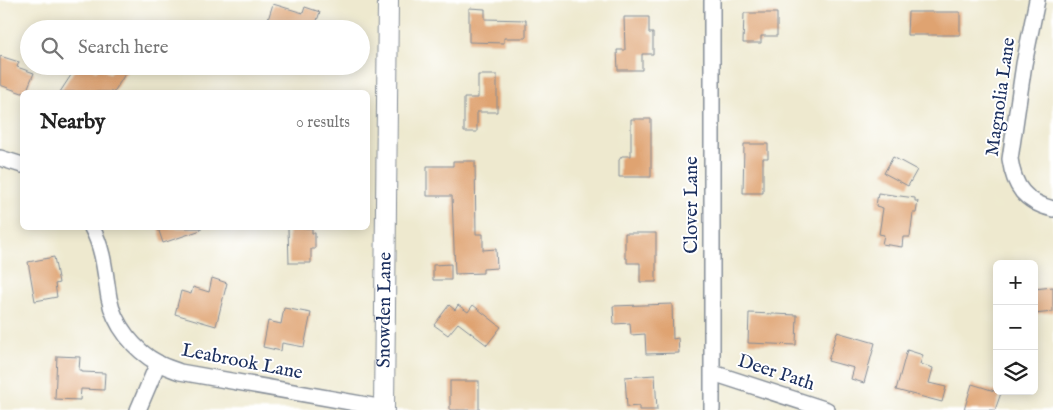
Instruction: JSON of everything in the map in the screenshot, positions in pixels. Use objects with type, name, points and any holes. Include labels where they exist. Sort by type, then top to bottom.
[{"type":"street","name":"Snowden Lane","points":[[384,409],[388,0]]},
{"type":"street","name":"Clover Lane","points":[[712,0],[712,410]]},
{"type":"street","name":"Magnolia Lane","points":[[1037,0],[1024,64],[1010,159],[1012,173],[1018,187],[1026,196],[1041,206],[1053,209]]},
{"type":"street","points":[[0,158],[20,164]]},
{"type":"street","name":"Leabrook Lane","points":[[93,230],[104,259],[110,300],[116,318],[141,352],[158,363],[180,372],[384,409]]},
{"type":"street","points":[[138,410],[158,363]]},
{"type":"street","name":"Deer Path","points":[[712,373],[827,410]]},
{"type":"building","points":[[273,4],[303,13],[305,7],[320,12],[317,20],[268,20]]},
{"type":"building","points":[[469,8],[485,9],[485,19],[526,20],[526,38],[504,38],[504,43],[469,42]]},
{"type":"building","points":[[908,12],[960,12],[960,35],[907,35]]},
{"type":"building","points":[[744,13],[777,13],[777,36],[761,36],[761,43],[743,43]]},
{"type":"building","points":[[624,17],[649,17],[649,33],[653,33],[653,54],[642,54],[642,70],[618,70],[617,50],[625,50]]},
{"type":"building","points":[[0,56],[19,62],[17,67],[20,68],[20,75],[33,75],[27,90],[20,90],[20,92],[0,85]]},
{"type":"building","points":[[71,75],[124,75],[115,90],[61,90]]},
{"type":"building","points":[[478,75],[497,75],[497,112],[477,112],[477,132],[464,132],[464,98],[478,98]]},
{"type":"building","points":[[631,119],[651,119],[651,177],[619,177],[619,160],[622,156],[631,156]]},
{"type":"building","points":[[744,144],[768,144],[768,158],[763,158],[763,193],[743,193]]},
{"type":"building","points":[[893,157],[917,170],[908,186],[884,173]]},
{"type":"building","points":[[453,161],[475,161],[476,234],[483,234],[483,250],[496,249],[497,268],[483,269],[483,273],[455,274],[452,196],[427,196],[427,166],[453,166]]},
{"type":"building","points":[[878,193],[915,198],[915,201],[918,201],[916,213],[913,213],[910,237],[903,237],[902,247],[882,244],[884,235],[879,234],[883,208],[876,206]]},
{"type":"building","points":[[159,230],[201,230],[163,243]]},
{"type":"building","points":[[288,230],[312,230],[312,233],[315,233],[315,249],[311,249],[311,263],[289,263]]},
{"type":"building","points":[[625,233],[656,233],[656,282],[640,282],[640,263],[627,263],[627,258],[625,258]]},
{"type":"building","points":[[54,257],[59,283],[55,284],[57,297],[35,301],[28,262]]},
{"type":"building","points":[[451,264],[451,280],[433,280],[433,265]]},
{"type":"building","points":[[212,278],[227,283],[216,326],[175,314],[181,291],[191,294],[193,287],[209,292]]},
{"type":"building","points":[[1053,287],[1053,312],[1038,314],[1038,289]]},
{"type":"building","points":[[672,304],[673,339],[678,338],[679,353],[646,354],[645,334],[631,335],[630,323],[614,324],[613,306]]},
{"type":"building","points":[[449,305],[455,310],[458,305],[468,312],[473,305],[501,327],[487,345],[458,323],[448,335],[434,325]]},
{"type":"building","points":[[284,308],[311,313],[304,347],[282,343],[281,351],[263,347],[268,321],[281,324]]},
{"type":"building","points":[[749,313],[797,315],[796,345],[748,343]]},
{"type":"building","points":[[837,332],[875,343],[864,383],[851,379],[854,368],[828,361]]},
{"type":"building","points":[[907,350],[923,355],[920,364],[933,368],[929,383],[946,387],[942,402],[896,390]]},
{"type":"building","points":[[57,356],[80,357],[79,370],[82,370],[82,372],[105,373],[104,390],[81,389],[80,400],[55,399]]},
{"type":"building","points":[[655,375],[657,410],[639,410],[639,406],[627,407],[625,377]]},
{"type":"building","points":[[450,381],[479,381],[479,410],[450,410]]},
{"type":"building","points":[[972,384],[993,391],[993,395],[1000,395],[995,410],[964,410]]}]
